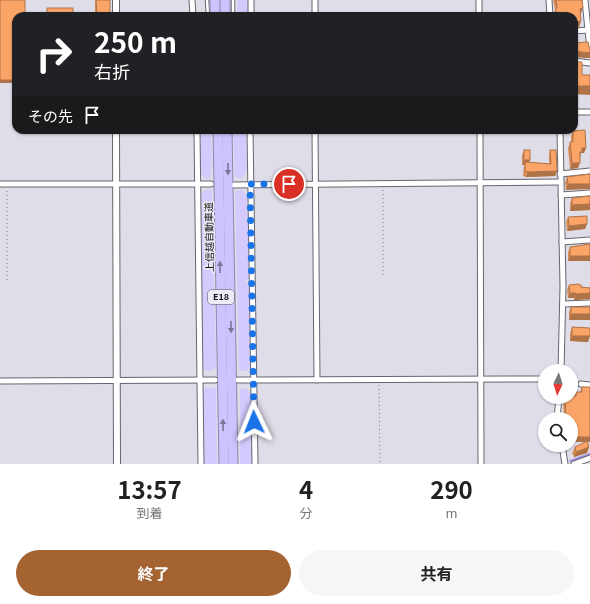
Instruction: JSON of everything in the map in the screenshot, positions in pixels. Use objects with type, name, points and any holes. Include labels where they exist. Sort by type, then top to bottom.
[{"type":"highway","points":[[215,0],[215,12]]},
{"type":"highway","points":[[225,0],[225,12]]},
{"type":"highway","name":"上信越自動車道","points":[[218,134],[224,464]]},
{"type":"highway","name":"上信越自動車道","points":[[227,134],[233,464]]},
{"type":"street","points":[[116,0],[116,12]]},
{"type":"street","points":[[192,0],[193,12]]},
{"type":"street","points":[[251,0],[251,12]]},
{"type":"street","points":[[315,0],[315,12]]},
{"type":"street","points":[[479,0],[479,12]]},
{"type":"street","points":[[549,0],[550,12]]},
{"type":"street","points":[[585,0],[590,50]]},
{"type":"street","points":[[578,31],[588,30]]},
{"type":"street","points":[[578,62],[590,63]]},
{"type":"street","points":[[578,112],[590,112]]},
{"type":"street","points":[[116,134],[118,381],[117,464]]},
{"type":"street","points":[[197,134],[199,184],[201,464]]},
{"type":"street","points":[[250,134],[255,464]]},
{"type":"street","points":[[315,134],[317,380]]},
{"type":"street","points":[[480,134],[481,464]]},
{"type":"street","points":[[560,134],[563,304],[561,364]]},
{"type":"street","points":[[560,174],[590,171]]},
{"type":"street","points":[[234,185],[561,182]]},
{"type":"street","points":[[0,184],[211,184]]},
{"type":"street","points":[[562,195],[590,194]]},
{"type":"street","points":[[562,242],[590,240]]},
{"type":"street","points":[[563,304],[590,303]]},
{"type":"street","points":[[238,380],[538,379]]},
{"type":"street","points":[[0,381],[215,380]]},
{"type":"street","points":[[581,384],[590,384]]},
{"type":"street","points":[[563,452],[565,464]]},
{"type":"street","points":[[574,464],[590,458]]},
{"type":"lane","points":[[207,0],[208,12]]},
{"type":"lane","points":[[233,0],[233,12]]},
{"type":"path","points":[[383,183],[383,275]]},
{"type":"path","points":[[7,184],[7,280]]},
{"type":"path","points":[[379,379],[380,464]]},
{"type":"shaded area","points":[[238,0],[250,0],[250,12],[236,12]]},
{"type":"shaded area","points":[[201,134],[211,134],[212,160],[210,179],[204,178],[201,173]]},
{"type":"shaded area","points":[[233,134],[246,134],[247,170],[242,178],[237,178],[235,176]]},
{"type":"shaded area","points":[[205,190],[212,190],[216,365],[214,370],[210,371],[206,370],[202,366],[201,194]]},
{"type":"shaded area","points":[[242,190],[247,196],[249,279],[246,280],[246,282],[249,282],[250,368],[246,371],[239,371],[235,192]]},
{"type":"shaded area","points":[[206,387],[216,388],[217,464],[203,464],[203,392]]},
{"type":"shaded area","points":[[246,388],[251,394],[253,464],[240,464],[240,389]]},
{"type":"building","points":[[0,0],[25,0],[25,12],[12,12],[12,80],[0,80]]},
{"type":"building","points":[[96,0],[110,0],[110,12],[97,12]]},
{"type":"building","points":[[556,0],[582,0],[583,8],[580,9],[581,21],[578,22],[578,12],[556,12]]},
{"type":"building","points":[[47,8],[73,8],[73,12],[47,12]]},
{"type":"building","points":[[588,42],[590,53],[578,51],[578,43]]},
{"type":"building","points":[[578,62],[582,62],[582,75],[590,75],[590,86],[578,86]]},
{"type":"building","points":[[585,130],[586,148],[582,148],[582,152],[580,152],[580,163],[572,163],[570,142],[573,142],[573,134],[578,134],[578,131]]},
{"type":"building","points":[[524,150],[530,150],[530,160],[524,160]]},
{"type":"building","points":[[550,150],[556,150],[557,171],[525,171],[525,162],[551,164]]},
{"type":"building","points":[[590,174],[590,184],[568,184],[567,177]]},
{"type":"building","points":[[590,196],[590,204],[572,205],[572,198]]},
{"type":"building","points":[[587,216],[587,224],[569,226],[568,217]]},
{"type":"building","points":[[590,244],[590,256],[570,256],[570,247]]},
{"type":"building","points":[[569,285],[581,285],[581,287],[590,288],[590,293],[570,293]]},
{"type":"building","points":[[571,307],[590,307],[590,314],[571,314]]},
{"type":"building","points":[[572,327],[590,328],[590,336],[572,336]]},
{"type":"building","points":[[582,387],[590,387],[590,437],[578,437],[578,412],[566,412],[565,404],[578,404],[578,392],[582,392]]},
{"type":"building","points":[[587,441],[589,447],[578,451],[578,446]]},
{"type":"waterway","points":[[570,461],[590,454]]},
{"type":"route","points":[[254,422],[250,184],[289,184]]}]
